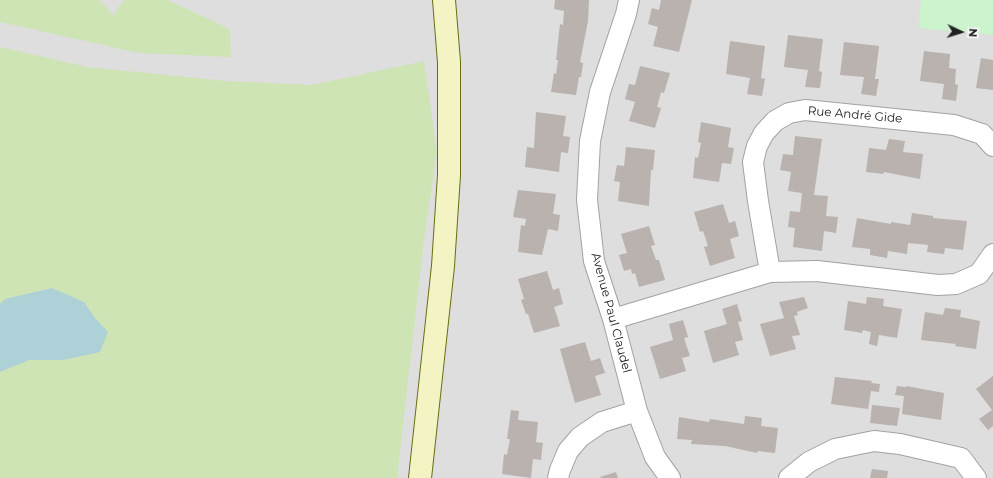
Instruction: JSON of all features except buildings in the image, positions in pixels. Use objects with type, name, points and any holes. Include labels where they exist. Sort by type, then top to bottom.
[{"type":"main road","points":[[420,478],[443,266],[449,175],[449,62],[443,3]]},
{"type":"street","name":"Avenue Paul Claudel","points":[[629,0],[626,14],[600,92],[590,141],[587,200],[594,260],[613,319],[637,411],[655,457],[670,478]]},
{"type":"street","name":"Rue André Gide","points":[[770,272],[753,162],[757,146],[764,133],[774,121],[789,113],[805,110],[954,125],[982,134],[993,146]]},
{"type":"street","points":[[613,319],[770,272],[817,271],[938,284],[956,284],[979,274],[993,254]]},
{"type":"street","points":[[558,478],[568,451],[580,437],[602,422],[637,411]]},
{"type":"street","points":[[789,478],[809,462],[835,449],[874,441],[900,444],[961,458],[976,478]]},
{"type":"shaded area","points":[[0,0],[993,0],[993,478],[0,478]]},
{"type":"green space","points":[[0,0],[99,0],[113,15],[124,0],[168,0],[230,29],[231,57],[139,53],[0,22]]},
{"type":"green space","points":[[921,0],[993,0],[993,35],[919,28]]},
{"type":"green space","points":[[0,47],[87,67],[226,81],[312,85],[424,61],[437,152],[424,240],[397,478],[0,478]]},
{"type":"water","points":[[52,288],[84,302],[95,318],[108,332],[100,352],[64,360],[29,360],[0,372],[0,304],[5,299]]}]
